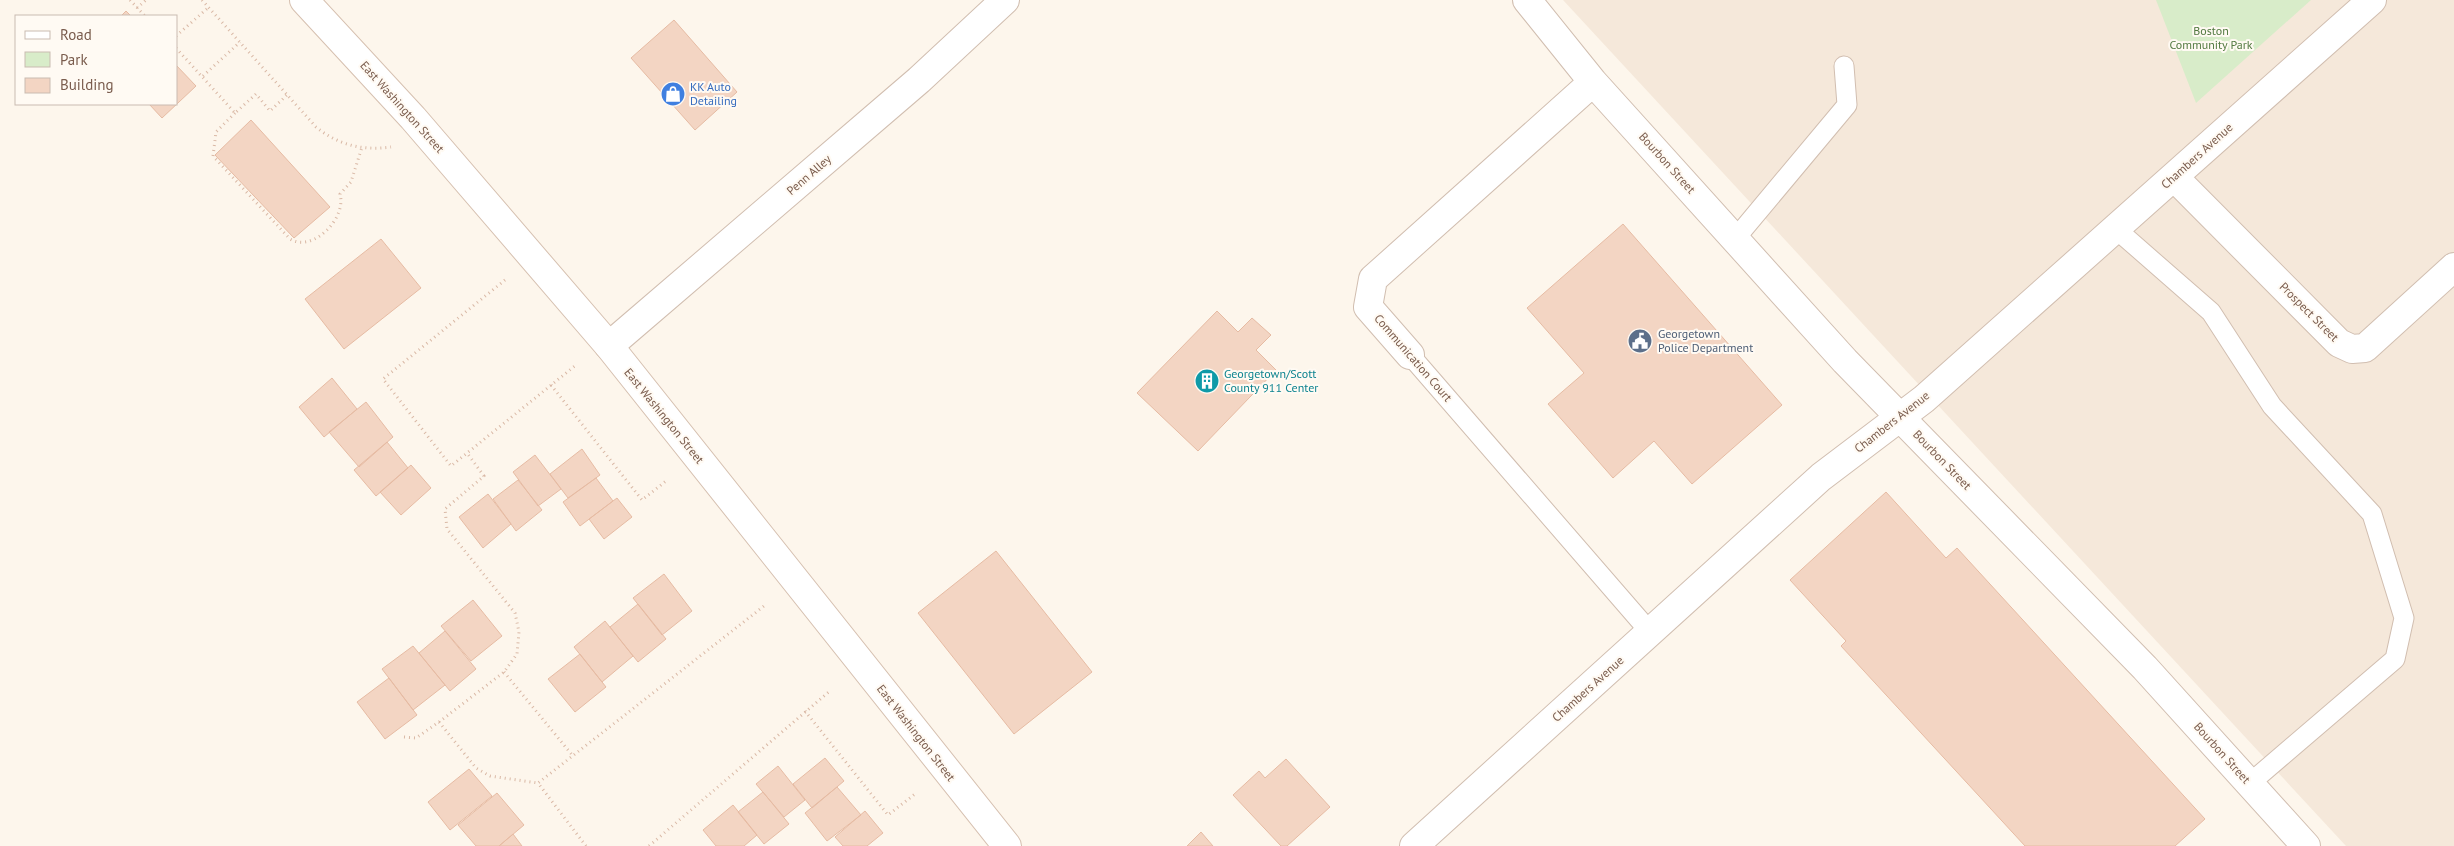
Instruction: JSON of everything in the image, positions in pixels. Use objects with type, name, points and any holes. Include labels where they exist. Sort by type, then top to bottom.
[{"type":"street","name":"East Washington Street","points":[[304,0],[413,118],[609,346],[1006,846]]},
{"type":"street","name":"Penn Alley","points":[[609,346],[919,80],[1005,0]]},
{"type":"street","name":"Chambers Avenue","points":[[1414,846],[1821,477],[1924,399],[2372,0]]},
{"type":"street","name":"Bourbon Street","points":[[1539,4],[1594,82],[1845,361],[2145,668],[2306,846]]},
{"type":"street","name":"Communication Court","points":[[1410,355],[1368,307],[1373,279],[1594,82]]},
{"type":"street","name":"Prospect Street","points":[[2174,177],[2339,343],[2352,349],[2364,348],[2454,267]]},
{"type":"lane","points":[[1735,239],[1847,105],[1844,66]]},
{"type":"lane","points":[[2116,229],[2211,312],[2272,406],[2372,514],[2404,618],[2395,659],[2249,784]]},
{"type":"lane","name":"Communication Court","points":[[1410,355],[1650,632]]},
{"type":"path","points":[[130,0],[144,15]]},
{"type":"path","points":[[137,8],[146,0]]},
{"type":"path","points":[[202,0],[316,127],[329,137],[345,144],[362,147],[391,147]]},
{"type":"path","points":[[178,34],[208,8]]},
{"type":"path","points":[[203,76],[240,42]]},
{"type":"path","points":[[178,50],[235,113]]},
{"type":"path","points":[[287,95],[270,111],[256,94],[216,132],[213,156],[290,239],[297,244],[308,243],[317,239],[338,216],[343,204],[340,194],[354,177],[362,147]]},
{"type":"path","points":[[505,280],[383,379],[451,466],[576,365]]},
{"type":"path","points":[[551,385],[642,500],[666,481]]},
{"type":"path","points":[[404,737],[416,738],[440,722],[504,672],[518,654],[519,632],[515,613],[447,529],[445,509],[484,476],[467,453]]},
{"type":"path","points":[[538,783],[764,606]]},
{"type":"path","points":[[504,672],[573,756]]},
{"type":"path","points":[[648,846],[831,690]]},
{"type":"path","points":[[805,711],[888,815],[915,794]]},
{"type":"path","points":[[440,722],[476,768],[490,776],[538,783],[586,846]]},
{"type":"shaded area","points":[[1563,0],[2454,0],[2454,846],[2346,846]]},
{"type":"green space","name":"Boston Community Park","points":[[2156,0],[2311,0],[2196,103]]},
{"type":"building","points":[[126,11],[130,15],[122,15]]},
{"type":"building","points":[[674,20],[737,92],[695,130],[631,58]]},
{"type":"building","points":[[178,67],[196,86],[178,103]]},
{"type":"building","points":[[150,105],[176,105],[162,118]]},
{"type":"building","points":[[251,120],[330,207],[294,238],[215,155]]},
{"type":"building","name":"Georgetown Police Department","points":[[1623,224],[1782,405],[1692,484],[1654,441],[1613,478],[1548,404],[1584,373],[1527,308]]},
{"type":"building","points":[[381,239],[421,288],[344,349],[305,299]]},
{"type":"building","name":"Georgetown/Scott County 911 Center","points":[[1217,311],[1238,332],[1252,318],[1271,335],[1256,350],[1276,370],[1198,451],[1137,393]]},
{"type":"building","points":[[332,378],[357,409],[324,437],[299,407]]},
{"type":"building","points":[[366,402],[393,437],[359,467],[329,432]]},
{"type":"building","points":[[387,442],[408,468],[376,496],[354,470]]},
{"type":"building","points":[[582,449],[600,475],[568,498],[550,474]]},
{"type":"building","points":[[535,455],[561,489],[538,506],[513,472]]},
{"type":"building","points":[[411,465],[431,488],[401,515],[380,492]]},
{"type":"building","points":[[596,478],[613,501],[580,526],[563,502]]},
{"type":"building","points":[[518,480],[542,510],[516,531],[493,499]]},
{"type":"building","points":[[1886,492],[1946,558],[1957,548],[2205,819],[2175,846],[2025,846],[1841,646],[1846,641],[1790,580]]},
{"type":"building","points":[[488,494],[511,524],[483,548],[459,517]]},
{"type":"building","points":[[617,498],[632,517],[604,539],[589,519]]},
{"type":"building","points":[[996,551],[1092,672],[1014,734],[918,613]]},
{"type":"building","points":[[664,574],[692,611],[662,635],[633,598]]},
{"type":"building","points":[[473,600],[502,636],[471,661],[441,626]]},
{"type":"building","points":[[638,604],[666,639],[638,662],[610,627]]},
{"type":"building","points":[[605,621],[633,656],[602,682],[574,647]]},
{"type":"building","points":[[445,631],[476,669],[450,691],[419,653]]},
{"type":"building","points":[[413,646],[445,685],[413,710],[382,669]]},
{"type":"building","points":[[580,654],[606,687],[575,712],[548,679]]},
{"type":"building","points":[[389,678],[417,715],[385,739],[357,702]]},
{"type":"building","points":[[825,758],[844,781],[812,808],[793,784]]},
{"type":"building","points":[[1286,759],[1330,807],[1287,846],[1281,846],[1233,795],[1259,771],[1265,778]]},
{"type":"building","points":[[778,766],[805,800],[784,817],[756,784]]},
{"type":"building","points":[[469,769],[492,796],[450,830],[428,802]]},
{"type":"building","points":[[837,787],[861,815],[827,841],[805,813]]},
{"type":"building","points":[[763,792],[789,824],[764,844],[738,812]]},
{"type":"building","points":[[497,793],[524,825],[499,846],[476,846],[458,825]]},
{"type":"building","points":[[733,805],[757,835],[744,846],[716,846],[703,830]]},
{"type":"building","points":[[865,811],[883,833],[867,846],[843,846],[835,837]]},
{"type":"building","points":[[1201,832],[1213,846],[1187,846]]},
{"type":"building","points":[[513,834],[522,846],[499,846]]},
{"type":"place","name":"KK Auto Detailing","points":[[673,94]]},
{"type":"place","name":"Georgetown Police Department","points":[[1640,341]]},
{"type":"place","name":"Georgetown/Scott County 911 Center","points":[[1207,381]]}]
